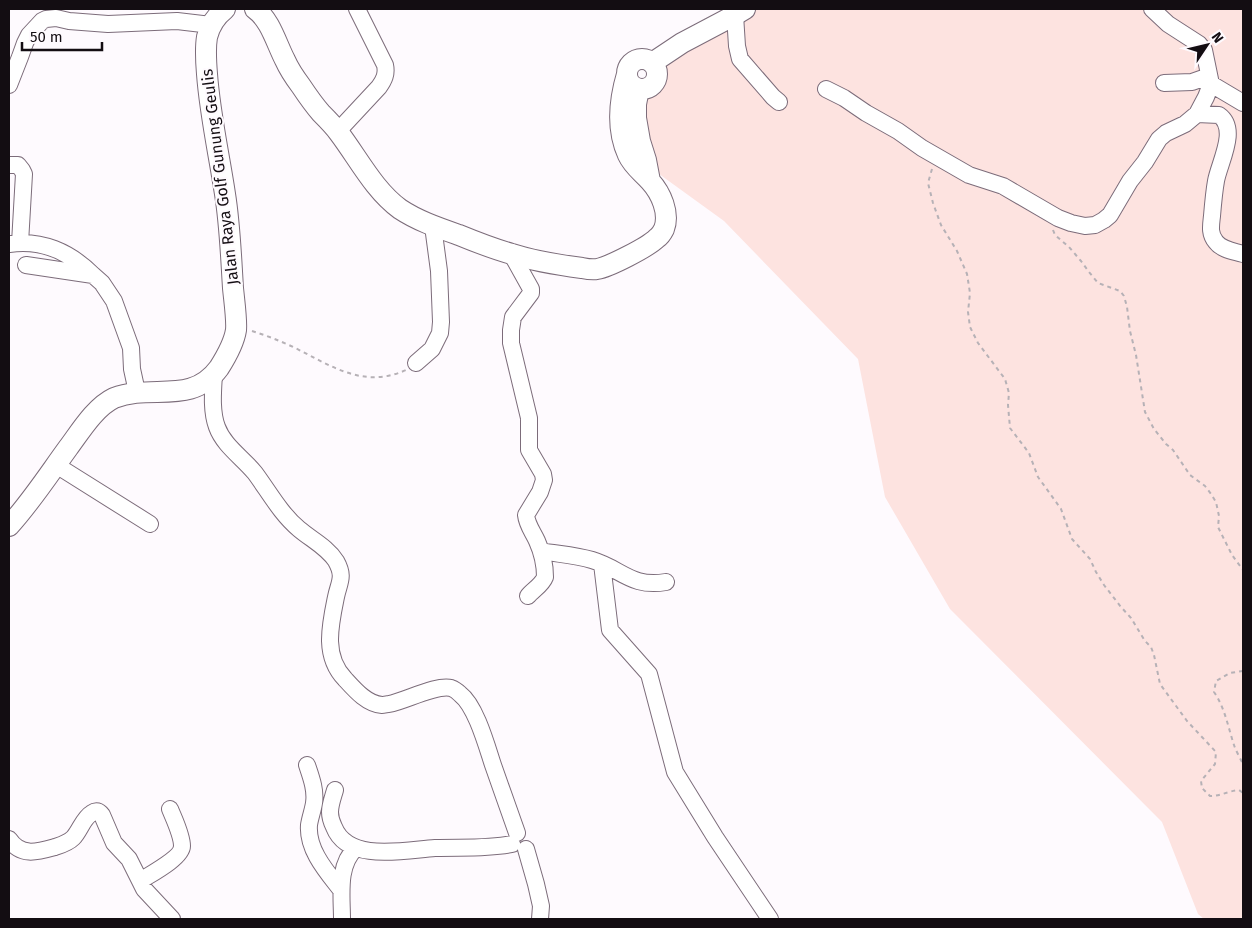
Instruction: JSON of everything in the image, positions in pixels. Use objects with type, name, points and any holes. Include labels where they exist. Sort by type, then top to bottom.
[{"type":"main road","points":[[211,24],[225,9]]},
{"type":"main road","points":[[255,9],[259,11],[267,23],[285,62],[301,87],[338,131],[360,164],[387,197],[399,208],[433,226],[512,254],[563,266],[591,269],[603,268],[615,263],[658,238],[663,232],[666,222],[666,211],[657,190],[650,181],[640,141],[630,66],[636,61],[644,60],[652,63],[682,43],[740,12]]},
{"type":"main road","name":"Jalan Raya Golf Gunung Geulis","points":[[9,526],[93,415],[107,402],[137,392],[183,391],[201,385],[214,374],[226,355],[236,329],[225,195],[209,97],[206,62],[207,37],[211,24]]},
{"type":"street","points":[[826,89],[844,98],[969,175],[1003,186],[1047,212],[1065,220],[1085,226],[1095,225],[1110,215],[1130,181],[1159,140],[1197,114],[1206,97],[1210,80],[1204,50],[1199,44],[1168,24],[1152,9]]},
{"type":"street","points":[[740,12],[738,55],[778,102]]},
{"type":"street","points":[[338,131],[379,87],[384,80],[386,72],[385,65],[364,13]]},
{"type":"street","points":[[9,85],[29,35],[46,19],[56,18],[108,24],[177,21],[211,24]]},
{"type":"street","points":[[1164,83],[1210,80],[1243,103]]},
{"type":"street","points":[[1197,114],[1220,115],[1226,122],[1227,146],[1216,179],[1211,232],[1217,243],[1224,248],[1243,254]]},
{"type":"street","points":[[9,166],[18,165],[22,168],[23,172],[15,244],[50,247],[66,254],[76,260],[102,283],[114,301],[131,348],[132,369],[137,392]]},
{"type":"street","points":[[416,363],[432,349],[440,333],[439,271],[433,226]]},
{"type":"street","points":[[512,254],[531,289],[531,293],[513,317],[510,330],[511,344],[529,418],[529,450],[543,474],[544,480],[540,492],[526,515],[527,523],[541,551],[545,574],[544,580],[528,596]]},
{"type":"street","points":[[26,265],[93,275]]},
{"type":"street","points":[[214,374],[214,420],[218,429],[230,447],[254,472],[286,515],[299,529],[328,551],[338,567],[341,582],[336,594],[330,628],[330,652],[334,664],[343,677],[357,692],[369,701],[382,705],[398,702],[443,687],[451,688],[462,695],[471,707],[481,730],[518,842],[535,877],[542,906],[540,919]]},
{"type":"street","points":[[56,465],[150,524]]},
{"type":"street","points":[[541,551],[590,560],[611,567],[638,582],[648,584],[666,582]]},
{"type":"street","points":[[602,564],[610,630],[650,674],[675,772],[715,837],[770,919]]},
{"type":"street","points":[[307,765],[313,784],[314,801],[309,826],[310,840],[317,858],[341,890]]},
{"type":"street","points":[[335,790],[330,813],[332,825],[341,839],[348,845],[356,848],[375,852],[492,847],[518,842]]},
{"type":"street","points":[[140,881],[175,858],[181,850],[182,846],[170,809]]},
{"type":"street","points":[[9,840],[23,851],[34,852],[58,846],[73,838],[87,817],[96,811],[99,812],[114,843],[129,859],[144,889],[172,919]]},
{"type":"street","points":[[342,919],[341,890],[343,872],[349,854],[356,848]]},
{"type":"path","points":[[937,157],[928,183],[933,203],[967,274],[970,293],[968,312],[970,327],[978,343],[1005,379],[1010,393],[1008,405],[1010,428],[1029,453],[1038,477],[1061,509],[1072,539],[1090,560],[1104,584],[1151,647],[1160,684],[1187,721],[1216,752],[1215,764],[1201,781],[1202,788],[1210,796],[1219,796],[1239,790],[1243,793]]},
{"type":"path","points":[[1047,212],[1050,227],[1055,235],[1069,247],[1098,283],[1120,292],[1124,296],[1145,412],[1154,429],[1173,450],[1190,475],[1205,486],[1216,502],[1218,527],[1232,556],[1243,570]]},
{"type":"path","points":[[236,329],[248,330],[267,336],[324,364],[372,378],[396,374],[411,368],[416,363]]},
{"type":"path","points":[[1243,671],[1230,673],[1216,681],[1214,692],[1219,699],[1234,746],[1243,764]]},
{"type":"shaded area","points":[[746,9],[1243,9],[1243,919],[1204,919],[1198,914],[1162,822],[950,609],[885,497],[858,359],[724,221],[637,158],[626,119],[662,65]]}]
